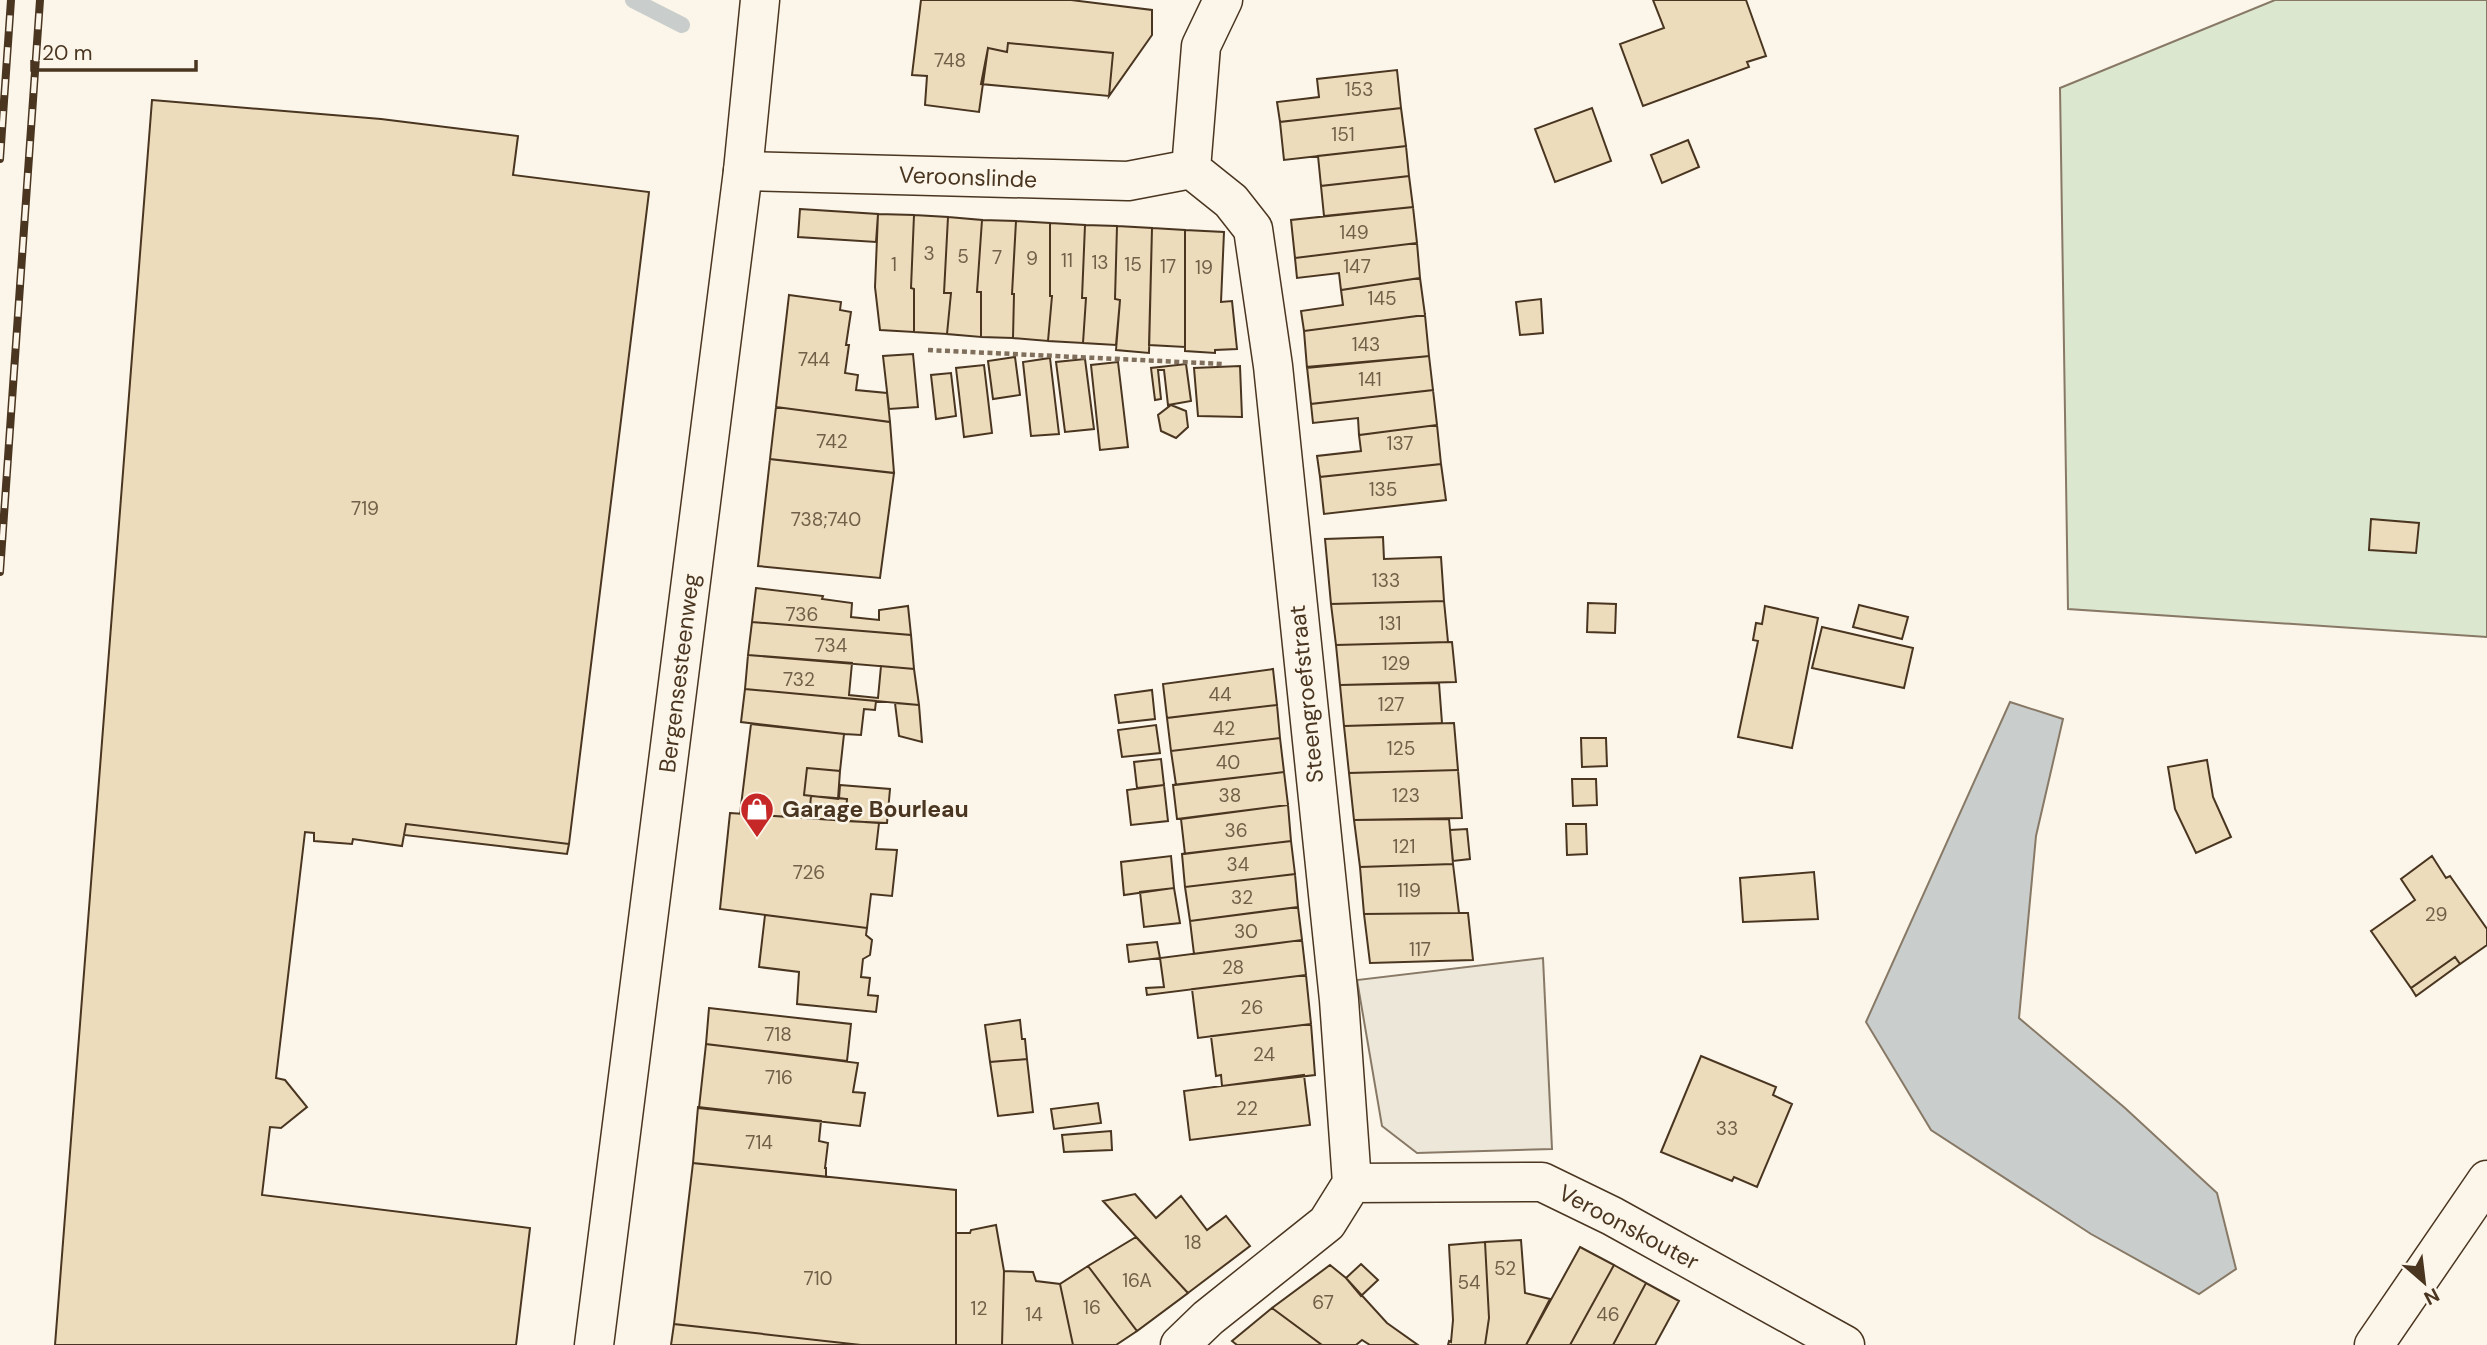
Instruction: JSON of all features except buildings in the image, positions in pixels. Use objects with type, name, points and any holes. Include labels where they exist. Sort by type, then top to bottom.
[{"type":"street","name":"Bergensesteenweg","points":[[594,1345],[743,171],[760,0]]},
{"type":"street","points":[[1191,169],[1201,46],[1223,0]]},
{"type":"street","name":"Veroonslinde","points":[[743,171],[1128,181],[1191,169]]},
{"type":"street","name":"Steengroefstraat","points":[[1191,169],[1231,201],[1253,229],[1273,366],[1339,1000],[1353,1183]]},
{"type":"street","points":[[2374,1345],[2487,1180]]},
{"type":"street","name":"Veroonskouter","points":[[1353,1183],[1542,1182],[1612,1216],[1845,1345]]},
{"type":"street","points":[[1180,1345],[1208,1318],[1327,1223],[1353,1183]]},
{"type":"path","points":[[928,350],[1273,366]]},
{"type":"green space","points":[[2275,0],[2487,0],[2487,637],[2068,609],[2060,88]]},
{"type":"shaded area","points":[[2010,702],[2063,719],[2036,836],[2019,1018],[2125,1108],[2217,1193],[2236,1269],[2199,1294],[2091,1234],[1931,1130],[1866,1022]]},
{"type":"shaded area","points":[[1543,958],[1552,1149],[1417,1153],[1382,1126],[1357,980]]},
{"type":"waterway","points":[[633,0],[682,25]]},
{"type":"railway","points":[[0,159],[11,0]]},
{"type":"railway","points":[[0,572],[40,0]]},
{"type":"place","name":"Garage Bourleau","points":[[757,839]]}]
